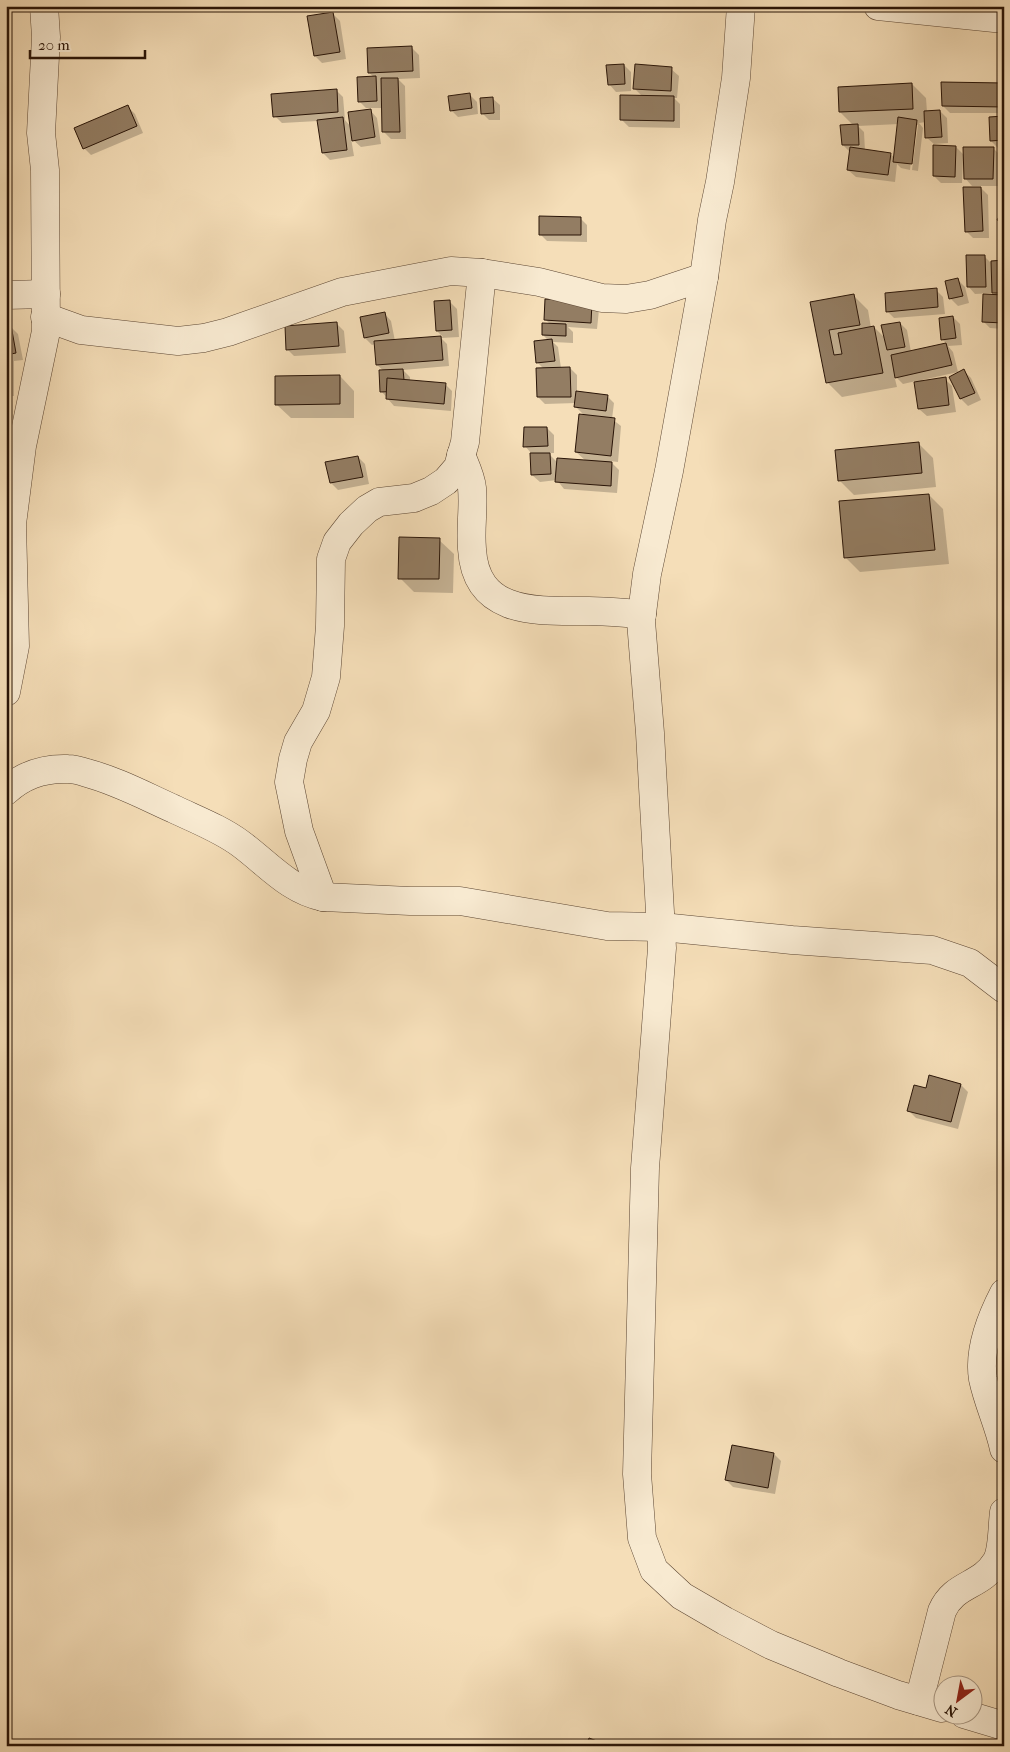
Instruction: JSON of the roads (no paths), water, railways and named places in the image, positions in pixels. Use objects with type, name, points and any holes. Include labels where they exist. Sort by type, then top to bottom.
[{"type":"street","points":[[6,692],[14,646],[12,524],[22,446],[46,331],[45,170],[41,133],[46,37],[44,6]]},
{"type":"street","points":[[741,6],[736,78],[720,182],[669,471],[647,574],[641,621],[662,927],[645,1168],[637,1474],[642,1538],[654,1570],[682,1596],[771,1645],[839,1673],[931,1705],[942,1611],[946,1601],[953,1594],[978,1580],[997,1561],[1004,1512]]},
{"type":"street","points":[[878,6],[946,9],[1004,19]]},
{"type":"street","points":[[6,295],[45,306],[81,330],[178,341],[196,339],[244,328],[342,292],[451,271],[482,272],[539,282],[602,298],[626,299],[650,295],[704,277]]},
{"type":"street","points":[[323,897],[299,831],[289,782],[298,742],[316,712],[326,677],[330,626],[331,559],[337,542],[351,524],[367,509],[379,502],[414,498],[431,491],[446,481],[458,467],[465,442],[482,272]]},
{"type":"street","points":[[461,455],[472,486],[472,549],[475,569],[485,589],[503,601],[525,609],[552,612],[590,611],[642,614]]},
{"type":"street","points":[[6,791],[16,782],[40,770],[69,769],[101,777],[128,787],[216,829],[241,844],[283,880],[312,895],[410,901],[460,900],[607,926],[662,927],[792,940],[932,950],[970,963],[1004,989]]},
{"type":"street","points":[[1004,1293],[994,1313],[985,1345],[982,1369],[983,1380],[1004,1449]]},
{"type":"street","points":[[982,1719],[1004,1726]]}]
